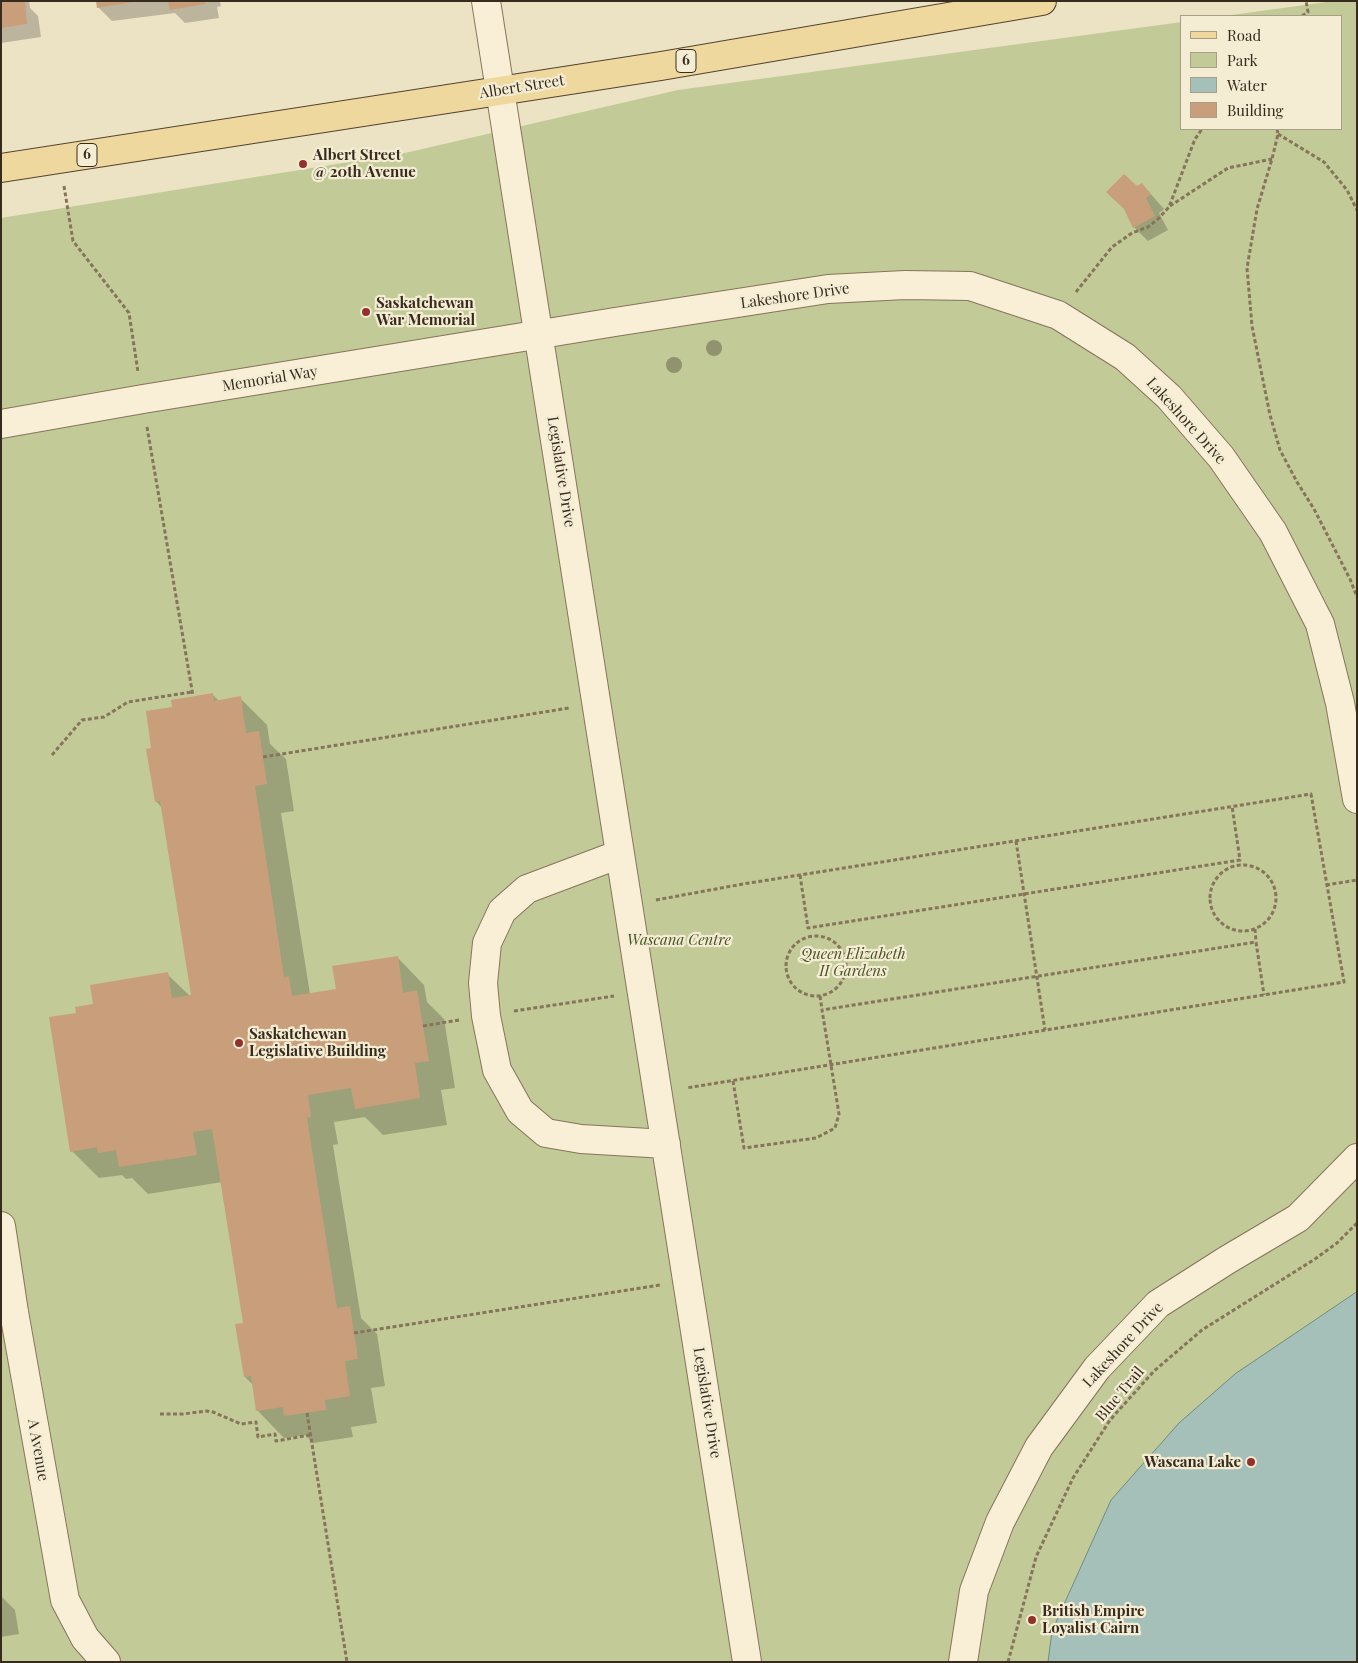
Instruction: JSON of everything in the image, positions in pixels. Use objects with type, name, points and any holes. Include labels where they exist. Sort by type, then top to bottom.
[{"type":"main road","name":"Albert Street","points":[[1,168],[661,66],[1042,1]]},
{"type":"street","name":"Legislative Drive","points":[[486,1],[666,1144],[741,1661]]},
{"type":"street","name":"Lakeshore Drive","points":[[539,336],[615,322],[828,289],[905,285],[970,286],[1058,316],[1125,357],[1169,397],[1221,457],[1272,532],[1320,624],[1340,703],[1357,799]]},
{"type":"street","name":"Memorial Way","points":[[13,423],[152,398],[539,336]]},
{"type":"street","points":[[1,445],[13,423]]},
{"type":"street","points":[[620,854],[527,889],[502,911],[487,943],[483,983],[486,1016],[496,1070],[520,1111],[546,1133],[581,1139],[666,1144]]},
{"type":"street","name":"Lakeshore Drive","points":[[964,1662],[974,1591],[1000,1522],[1038,1448],[1098,1368],[1158,1304],[1298,1218],[1357,1158]]},
{"type":"street","name":"A Avenue","points":[[1,1226],[8,1313],[65,1600],[85,1638],[106,1662]]},
{"type":"path","points":[[1304,15],[1308,12],[1306,1]]},
{"type":"path","points":[[1169,207],[1194,139],[1201,130]]},
{"type":"path","points":[[1277,130],[1278,134],[1272,158],[1257,210],[1248,268],[1252,326],[1270,414],[1280,450],[1314,509],[1350,579],[1357,597]]},
{"type":"path","points":[[1278,134],[1324,162],[1347,190],[1357,210]]},
{"type":"path","points":[[1058,316],[1112,247],[1132,233],[1148,227],[1169,207],[1228,168],[1272,158]]},
{"type":"path","points":[[52,755],[82,720],[104,717],[128,702],[193,694],[189,669]]},
{"type":"path","points":[[263,757],[597,704]]},
{"type":"path","points":[[628,905],[800,875],[1310,794],[1344,982],[658,1093]]},
{"type":"path","points":[[1232,806],[1240,866]]},
{"type":"path","points":[[1016,841],[1045,1030]]},
{"type":"path","points":[[808,928],[1240,860]]},
{"type":"path","points":[[1250,866],[1260,870],[1268,877],[1273,886],[1276,896],[1275,907],[1271,916],[1264,924],[1254,929],[1234,930],[1225,926],[1217,919],[1213,911],[1211,890],[1215,881],[1230,868],[1250,866]]},
{"type":"path","points":[[800,875],[810,936]]},
{"type":"path","points":[[1326,885],[1357,880]]},
{"type":"path","points":[[1254,929],[1264,995]]},
{"type":"path","points":[[810,936],[830,939],[844,955],[846,965],[840,985],[832,992],[820,996],[813,997],[796,990],[789,982],[786,973],[785,964],[793,946],[800,940],[810,936]]},
{"type":"path","points":[[822,1010],[1256,942]]},
{"type":"path","points":[[423,1026],[642,991]]},
{"type":"path","points":[[733,1080],[744,1148],[816,1138],[835,1128],[839,1114],[820,996]]},
{"type":"path","name":"Blue Trail","points":[[1008,1662],[1036,1557],[1074,1478],[1110,1420],[1154,1371],[1202,1330],[1315,1259],[1337,1243],[1357,1223]]},
{"type":"path","points":[[354,1333],[687,1281]]},
{"type":"path","points":[[160,1414],[213,1412],[241,1424],[256,1422],[258,1438],[275,1434],[276,1441],[310,1435]]},
{"type":"path","points":[[307,1413],[347,1662]]},
{"type":"green space","name":"Wascana Centre","points":[[1334,1],[1357,1],[1357,1662],[1,1662],[1,218],[405,153],[678,90],[1180,22],[1180,130],[1343,130],[1343,15],[1231,15]]},
{"type":"water","name":"Wascana Lake","points":[[1357,1292],[1357,1662],[1048,1662],[1052,1631],[1111,1500],[1179,1423],[1235,1374]]},
{"type":"building","points":[[1,1],[25,1],[27,24],[1,28]]},
{"type":"building","points":[[96,1],[133,1],[133,2],[97,8]]},
{"type":"building","points":[[168,1],[205,1],[205,4],[170,10]]},
{"type":"building","points":[[1124,174],[1137,186],[1142,183],[1151,195],[1146,198],[1155,216],[1133,228],[1124,209],[1106,192]]},
{"type":"building","name":"Saskatchewan Legislative Building","points":[[213,693],[214,701],[241,696],[246,733],[259,731],[267,784],[255,786],[284,977],[289,976],[292,996],[336,989],[332,966],[398,956],[403,993],[417,990],[429,1061],[415,1063],[420,1098],[355,1109],[351,1088],[308,1095],[311,1117],[307,1118],[337,1308],[350,1306],[358,1359],[345,1361],[350,1396],[325,1400],[326,1410],[284,1416],[283,1407],[256,1411],[251,1376],[244,1377],[235,1324],[243,1323],[212,1129],[193,1132],[197,1155],[119,1167],[116,1150],[98,1153],[97,1147],[70,1152],[49,1017],[76,1013],[75,1007],[93,1004],[90,985],[168,972],[172,998],[191,995],[160,801],[155,802],[146,749],[151,748],[146,711],[172,707],[171,700]]},
{"type":"place","name":"Albert Street @ 20th Avenue","points":[[303,164]]},
{"type":"place","name":"Saskatchewan War Memorial","points":[[366,312]]},
{"type":"place","name":"Saskatchewan Legislative Building","points":[[239,1043]]},
{"type":"place","name":"Wascana Lake","points":[[1251,1462]]},
{"type":"place","name":"British Empire Loyalist Cairn","points":[[1032,1620]]},
{"type":"park label","name":"Queen Elizabeth II Gardens","points":[[853,962]]}]
